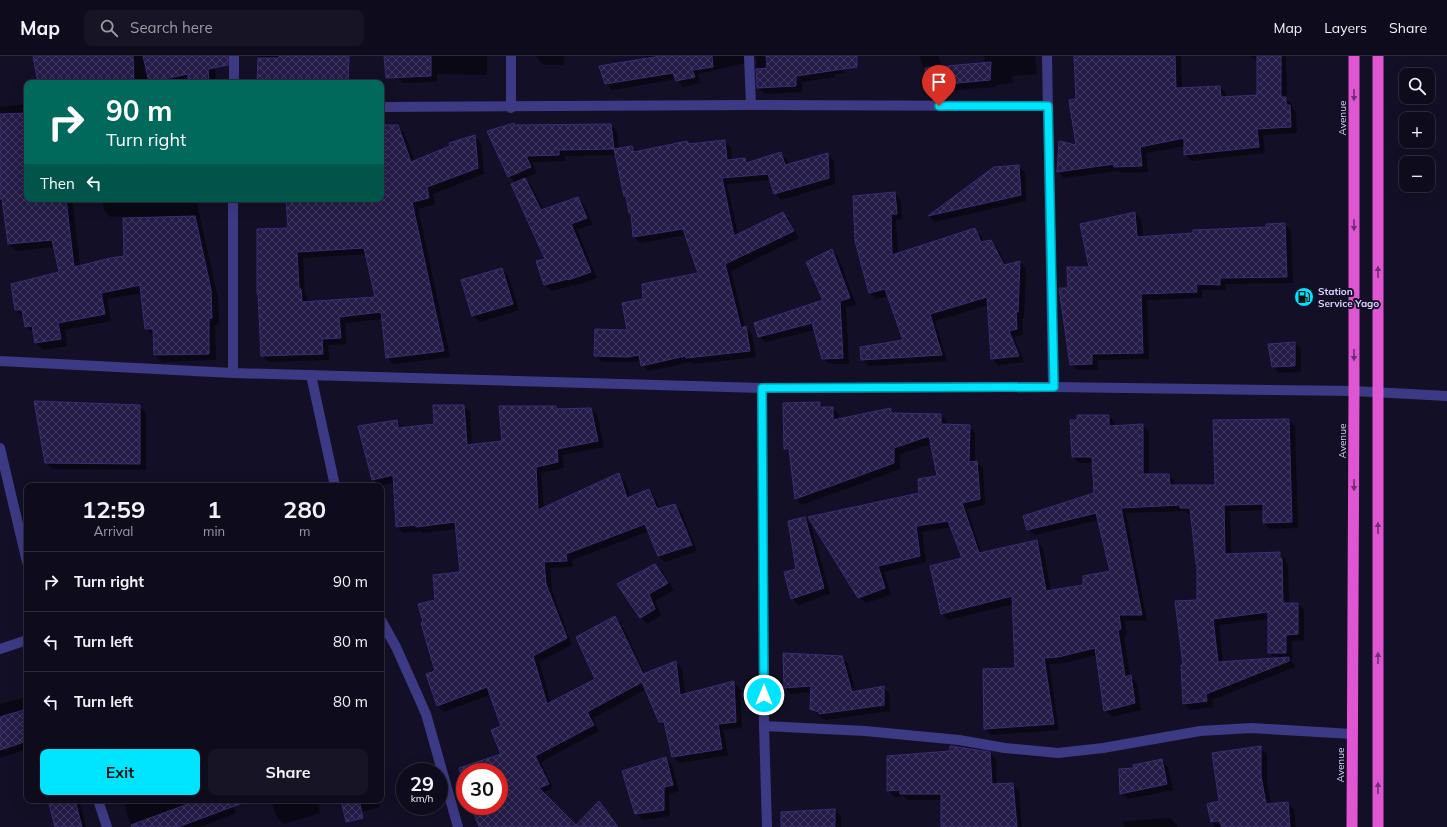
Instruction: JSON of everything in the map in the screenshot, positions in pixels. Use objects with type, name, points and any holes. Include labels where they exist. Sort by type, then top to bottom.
[{"type":"highway","name":"Avenue","points":[[1352,827],[1354,56]]},
{"type":"highway","points":[[1378,56],[1378,827]]},
{"type":"street","points":[[234,56],[234,80]]},
{"type":"street","points":[[511,56],[511,108]]},
{"type":"street","points":[[749,56],[751,105]]},
{"type":"street","points":[[1047,56],[1054,387]]},
{"type":"street","points":[[384,108],[751,105],[1048,106]]},
{"type":"street","points":[[233,202],[234,373]]},
{"type":"street","points":[[0,361],[234,373],[762,388],[1054,387],[1354,391],[1447,396]]},
{"type":"street","points":[[311,375],[334,483]]},
{"type":"street","points":[[762,388],[764,726],[767,827]]},
{"type":"street","points":[[0,448],[24,549]]},
{"type":"street","points":[[384,625],[396,647],[426,714],[458,827]]},
{"type":"street","points":[[0,649],[24,641]]},
{"type":"street","points":[[764,726],[872,732],[959,740],[1005,748],[1058,753],[1103,748],[1200,732],[1244,729],[1352,734]]},
{"type":"street","points":[[99,803],[106,827]]},
{"type":"building","points":[[33,56],[133,56],[134,80],[37,80]]},
{"type":"building","points":[[143,56],[228,56],[228,65],[208,69],[209,80],[188,80],[188,74],[159,80],[149,80]]},
{"type":"building","points":[[279,56],[349,56],[348,80],[257,80],[258,58],[279,58]]},
{"type":"building","points":[[384,56],[431,56],[431,76],[386,78]]},
{"type":"building","points":[[661,56],[712,56],[713,67],[692,70],[695,77],[676,81],[673,73],[605,84],[599,66]]},
{"type":"building","points":[[766,56],[857,56],[857,67],[796,76],[796,86],[757,88],[756,69],[767,68]]},
{"type":"building","points":[[1074,56],[1175,56],[1176,88],[1220,86],[1221,97],[1257,95],[1257,56],[1281,56],[1281,97],[1286,97],[1286,105],[1290,105],[1291,127],[1257,129],[1259,147],[1184,155],[1184,138],[1140,147],[1142,166],[1114,167],[1114,164],[1057,172],[1059,141],[1076,145],[1069,100],[1076,99]]},
{"type":"building","points":[[991,62],[990,80],[926,86],[925,68]]},
{"type":"building","points":[[24,113],[24,202],[66,202],[74,267],[124,256],[123,218],[195,216],[211,290],[212,318],[209,318],[209,354],[154,355],[153,329],[145,329],[140,285],[101,293],[105,314],[58,323],[61,339],[35,343],[32,326],[25,327],[22,310],[15,310],[11,284],[59,272],[52,240],[8,244],[2,199],[0,199],[0,114]]},
{"type":"building","points":[[514,123],[515,125],[611,124],[614,149],[559,150],[559,155],[526,156],[531,167],[508,177],[487,131]]},
{"type":"building","points":[[384,125],[398,125],[411,162],[450,146],[449,143],[475,135],[478,168],[427,187],[429,198],[412,202],[444,351],[386,358],[381,312],[339,317],[341,338],[322,339],[323,354],[261,356],[257,294],[257,229],[288,228],[286,202],[384,202]],"holes":[[[364,248],[375,297],[302,302],[301,289],[299,289],[297,252]]]},
{"type":"building","points":[[725,140],[727,160],[745,158],[746,163],[781,152],[785,165],[828,153],[829,178],[774,194],[768,174],[722,178],[734,236],[783,212],[794,231],[725,264],[741,328],[746,326],[750,351],[686,358],[685,356],[641,366],[639,355],[627,357],[594,356],[595,329],[627,330],[622,303],[643,299],[642,284],[698,273],[683,229],[633,237],[631,213],[629,213],[626,196],[624,196],[614,149],[632,146],[634,152],[687,141],[689,144]]},
{"type":"building","points":[[1019,165],[1021,195],[928,216],[994,167]]},
{"type":"building","points":[[525,178],[541,210],[578,197],[587,218],[571,224],[591,272],[568,280],[544,285],[536,261],[545,259],[511,184]]},
{"type":"building","points":[[895,192],[897,214],[891,214],[892,255],[975,228],[981,242],[991,240],[1004,265],[1020,261],[1018,312],[1016,312],[1017,329],[1009,331],[1019,356],[991,359],[987,297],[930,314],[942,355],[861,360],[860,347],[903,340],[885,289],[869,293],[855,241],[853,196]]},
{"type":"building","points":[[1135,212],[1137,237],[1193,233],[1193,230],[1266,227],[1266,224],[1285,223],[1287,277],[1220,278],[1220,285],[1196,284],[1197,292],[1141,294],[1143,353],[1092,354],[1092,364],[1070,365],[1059,288],[1068,288],[1067,267],[1089,267],[1080,224]]},
{"type":"building","points":[[832,249],[850,298],[840,301],[843,358],[822,359],[812,323],[758,337],[754,323],[823,300],[806,262]]},
{"type":"building","points":[[502,268],[513,304],[472,316],[461,280]]},
{"type":"building","points":[[1295,342],[1295,366],[1272,367],[1268,344]]},
{"type":"building","points":[[34,401],[140,405],[140,464],[45,463]]},
{"type":"building","points":[[820,402],[820,407],[833,407],[833,420],[891,408],[891,413],[941,414],[941,424],[970,425],[969,462],[977,461],[980,499],[962,503],[979,553],[1037,540],[1046,591],[1083,585],[1083,576],[1110,571],[1096,513],[1027,530],[1023,516],[1094,493],[1092,457],[1072,457],[1070,420],[1077,420],[1077,415],[1109,415],[1109,426],[1143,424],[1143,474],[1169,474],[1170,485],[1215,485],[1213,420],[1289,419],[1292,522],[1263,523],[1263,504],[1224,505],[1225,554],[1280,552],[1280,558],[1282,558],[1283,603],[1298,603],[1298,634],[1286,635],[1286,653],[1268,653],[1268,612],[1213,619],[1218,662],[1289,657],[1289,661],[1206,694],[1207,701],[1183,704],[1181,665],[1183,665],[1175,601],[1197,600],[1197,564],[1190,508],[1180,508],[1180,505],[1121,508],[1142,615],[1119,615],[1121,629],[1118,630],[1125,677],[1131,675],[1135,703],[1104,711],[1095,648],[1058,657],[1044,658],[1054,724],[984,729],[983,669],[1015,668],[1012,596],[941,614],[930,566],[962,558],[948,521],[916,526],[920,556],[878,566],[885,588],[858,598],[808,517],[919,493],[918,479],[937,476],[929,436],[894,448],[894,463],[795,499],[789,449],[784,449],[783,403]]},
{"type":"building","points":[[433,405],[464,405],[467,445],[502,441],[499,406],[556,406],[556,409],[591,408],[598,441],[557,449],[558,462],[536,467],[538,510],[619,473],[627,498],[649,489],[657,509],[675,504],[692,545],[658,556],[645,524],[566,554],[567,561],[544,562],[546,584],[567,638],[533,656],[547,704],[595,679],[576,637],[615,616],[643,674],[676,661],[680,695],[734,681],[736,722],[718,724],[722,749],[672,757],[664,722],[659,722],[642,682],[587,712],[594,725],[535,756],[549,784],[539,788],[576,825],[599,801],[618,827],[479,827],[474,815],[508,815],[508,763],[474,763],[501,754],[491,730],[501,726],[487,687],[437,706],[426,674],[435,671],[421,623],[423,622],[418,604],[435,600],[433,575],[460,572],[455,522],[416,527],[416,525],[396,527],[393,475],[372,480],[358,426],[397,420],[398,428],[434,424]]},
{"type":"building","points":[[805,517],[824,588],[791,599],[784,572],[796,569],[788,521]]},
{"type":"building","points":[[655,564],[668,583],[649,594],[655,609],[640,618],[617,584]]},
{"type":"building","points":[[783,653],[842,656],[852,692],[884,686],[884,705],[819,714],[819,712],[810,709],[811,686],[784,688]]},
{"type":"building","points":[[24,710],[24,742],[0,750],[0,717]]},
{"type":"building","points":[[950,746],[990,752],[992,784],[1013,783],[1017,827],[941,827],[941,794],[900,794],[900,790],[887,791],[887,756],[950,751]]},
{"type":"building","points":[[1261,746],[1261,776],[1266,804],[1288,802],[1290,827],[1222,827],[1219,821],[1211,822],[1207,804],[1219,801],[1212,753]]},
{"type":"building","points":[[666,757],[673,785],[664,787],[664,810],[635,814],[622,771]]},
{"type":"building","points":[[1162,759],[1167,784],[1120,794],[1119,769],[1134,768],[1133,765]]},
{"type":"building","points":[[49,803],[76,803],[82,827],[55,827]]},
{"type":"building","points":[[191,803],[242,803],[178,827],[131,827],[131,825]]},
{"type":"building","points":[[342,803],[360,803],[363,818],[346,822]]},
{"type":"building","points":[[835,809],[835,827],[781,827],[781,812]]},
{"type":"place","name":"Station Service Yago","points":[[1304,297]]},
{"type":"route","points":[[764,695],[762,388],[1054,387],[1048,106],[939,106]]}]
